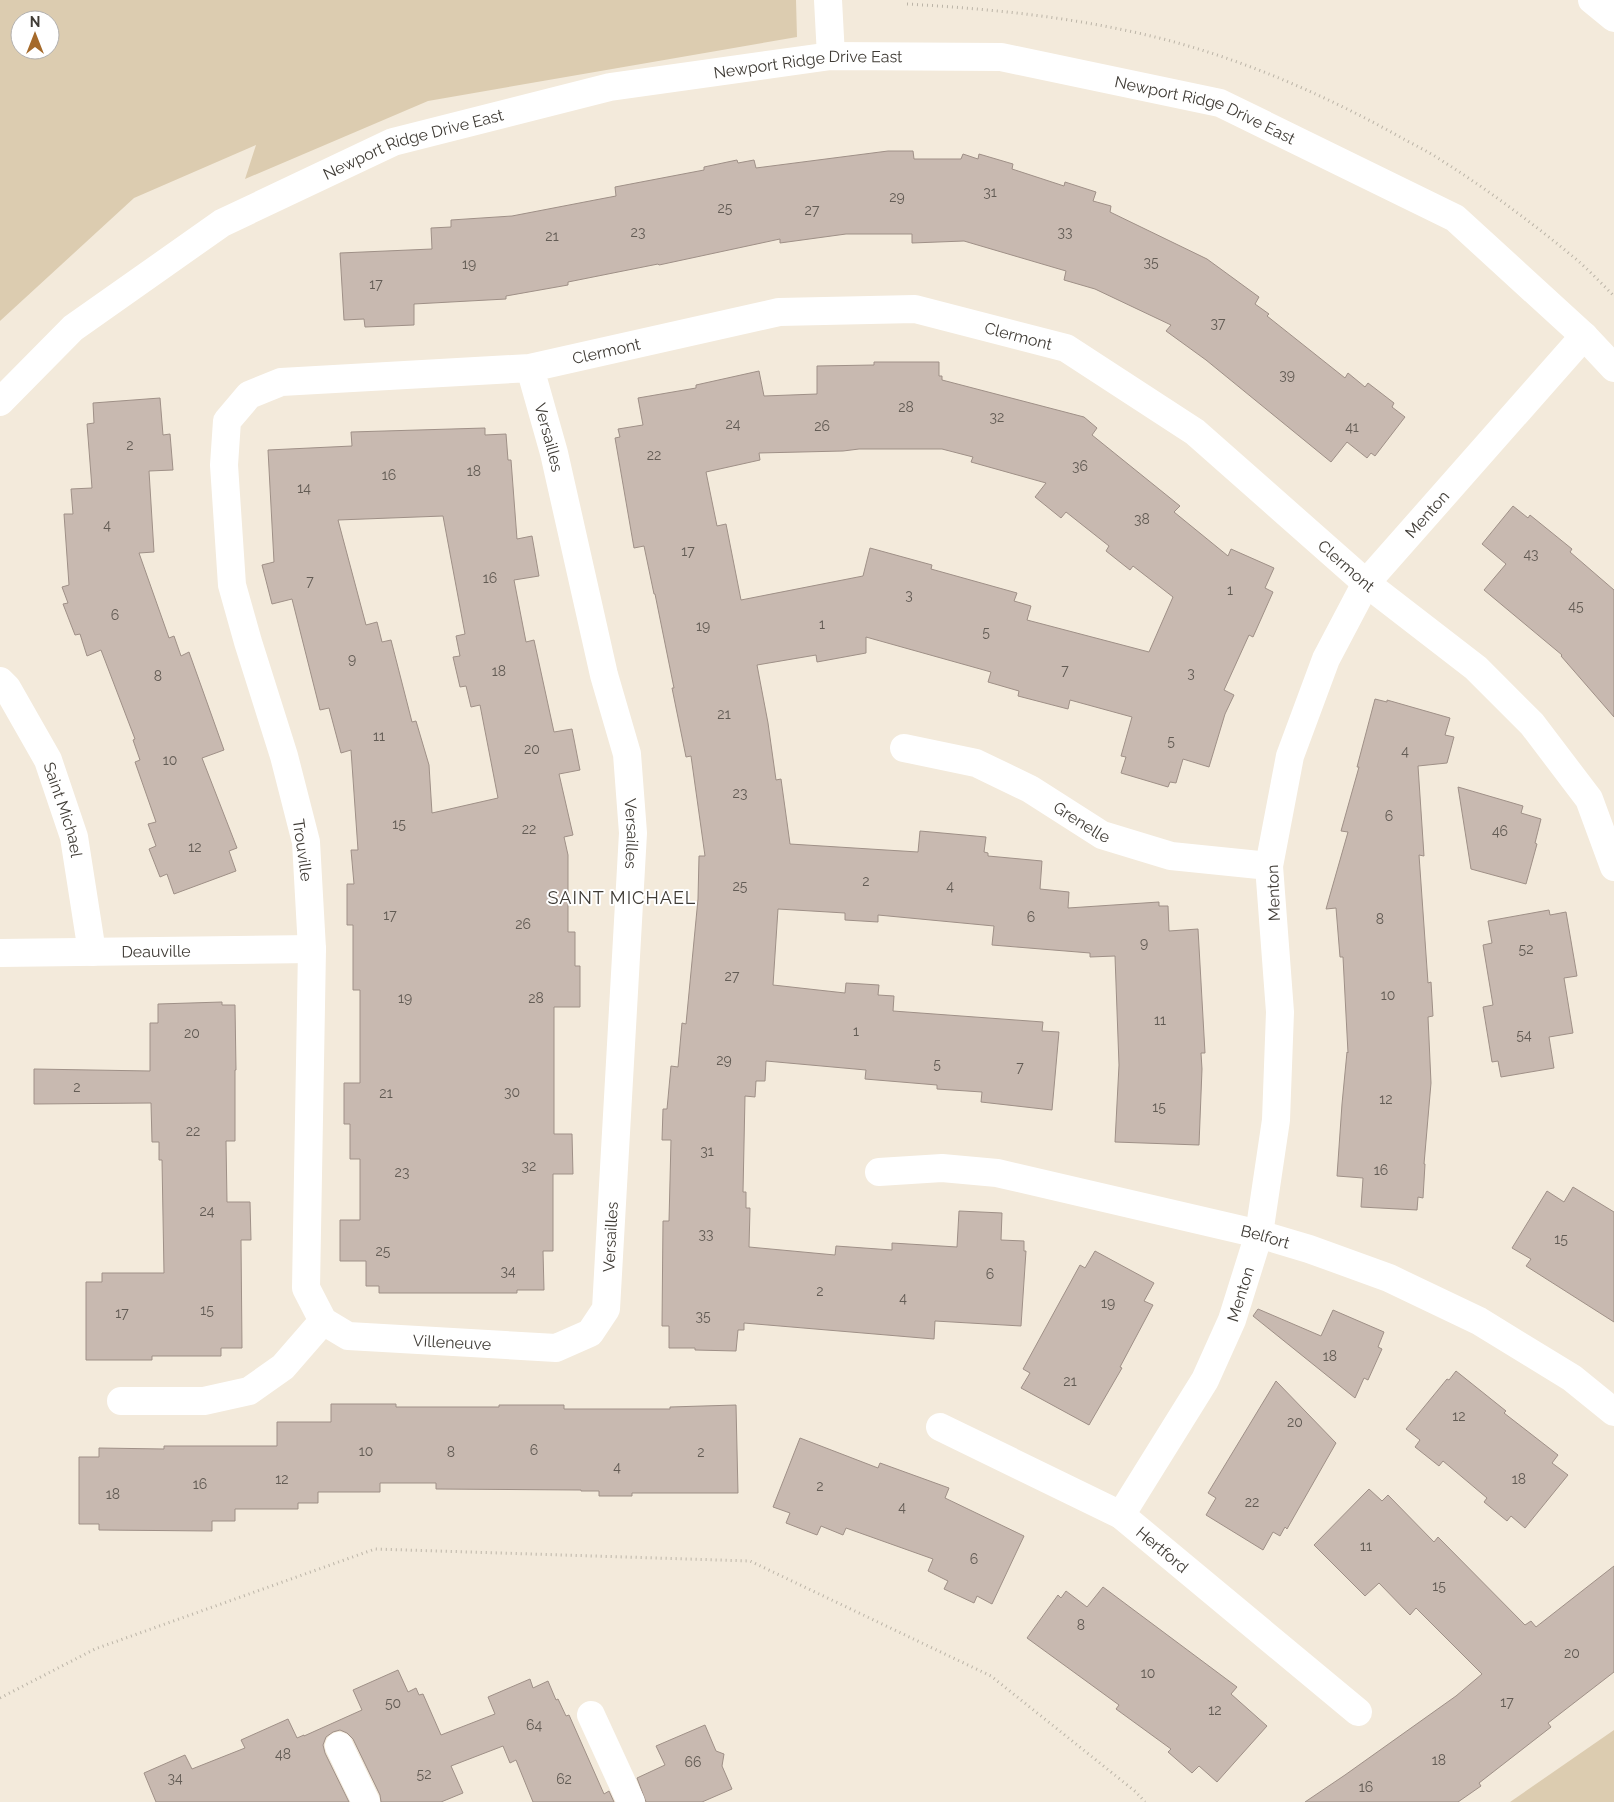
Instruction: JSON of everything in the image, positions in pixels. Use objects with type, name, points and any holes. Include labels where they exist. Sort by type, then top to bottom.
[{"type":"street","points":[[828,0],[831,56]]},
{"type":"street","points":[[1592,0],[1614,18]]},
{"type":"street","name":"Newport Ridge Drive East","points":[[0,402],[73,328],[222,223],[393,142],[610,87],[831,56],[1001,58],[1220,103],[1454,218],[1584,336],[1614,368]]},
{"type":"street","name":"Clermont","points":[[227,421],[249,395],[281,382],[530,368],[779,312],[915,309],[1066,348],[1195,432],[1366,583],[1476,668],[1532,724],[1589,799],[1614,867]]},
{"type":"street","name":"Menton","points":[[1121,1515],[1205,1380],[1232,1320],[1259,1234],[1276,1120],[1280,1012],[1269,866],[1290,756],[1326,659],[1366,583],[1584,336]]},
{"type":"street","name":"Versailles","points":[[530,368],[554,453],[604,675],[627,754],[633,833],[606,1309]]},
{"type":"street","name":"Trouville","points":[[227,421],[224,465],[232,586],[284,756],[306,842],[312,949],[306,1288],[323,1321]]},
{"type":"street","name":"Saint Michael","points":[[0,680],[7,688],[48,760],[74,837],[92,952]]},
{"type":"street","name":"Grenelle","points":[[904,748],[976,763],[1030,789],[1102,835],[1172,856],[1269,866]]},
{"type":"street","name":"Deauville","points":[[0,953],[312,949]]},
{"type":"street","name":"Belfort","points":[[879,1172],[942,1168],[997,1173],[1259,1234],[1309,1249],[1389,1278],[1479,1321],[1572,1378],[1614,1412]]},
{"type":"street","name":"Villeneuve","points":[[323,1321],[348,1336],[556,1348],[590,1333],[606,1309]]},
{"type":"street","points":[[121,1401],[204,1401],[249,1392],[283,1367],[323,1321]]},
{"type":"street","name":"Hertford","points":[[940,1427],[1121,1515],[1358,1712]]},
{"type":"street","points":[[592,1715],[630,1802]]},
{"type":"street","points":[[339,1746],[366,1802]]},
{"type":"path","points":[[0,1698],[95,1649],[375,1549],[750,1561],[991,1676],[1136,1792],[1145,1802]]},
{"type":"shaded area","points":[[0,0],[796,0],[797,37],[428,101],[245,179],[256,145],[134,198],[0,321]]},
{"type":"shaded area","points":[[1614,1730],[1614,1802],[1510,1802]]},
{"type":"building","points":[[888,151],[913,151],[914,159],[961,159],[963,154],[978,159],[979,154],[1013,164],[1012,169],[1064,186],[1065,182],[1096,192],[1093,201],[1111,206],[1110,212],[1207,259],[1259,297],[1255,304],[1269,314],[1267,316],[1345,378],[1348,373],[1365,387],[1368,383],[1394,403],[1392,407],[1405,417],[1375,456],[1371,453],[1367,458],[1347,442],[1331,462],[1206,360],[1166,331],[1171,325],[1095,289],[1064,280],[1066,271],[964,241],[912,243],[912,234],[846,234],[780,243],[780,239],[568,282],[568,285],[506,296],[506,299],[414,304],[414,325],[365,327],[364,319],[344,320],[340,253],[432,249],[431,228],[451,227],[451,220],[512,216],[616,196],[615,187],[704,170],[704,167],[737,160],[738,163],[754,160],[756,168]]},
{"type":"building","points":[[874,362],[939,362],[939,376],[942,376],[942,380],[1084,417],[1097,428],[1092,435],[1180,506],[1174,512],[1228,556],[1231,549],[1274,568],[1265,588],[1273,592],[1253,637],[1249,635],[1224,690],[1234,695],[1225,714],[1209,767],[1183,759],[1176,783],[1170,782],[1168,787],[1121,773],[1126,757],[1121,756],[1132,717],[1070,700],[1068,709],[1018,696],[1019,691],[988,682],[991,672],[866,637],[866,653],[817,662],[816,655],[757,665],[776,780],[781,779],[790,844],[918,852],[920,831],[986,837],[984,852],[988,853],[988,856],[1042,861],[1040,889],[1069,892],[1068,908],[1159,902],[1159,906],[1168,906],[1169,931],[1198,929],[1205,1053],[1201,1053],[1199,1145],[1115,1142],[1119,1065],[1115,956],[1090,957],[1090,953],[992,945],[994,926],[878,915],[878,922],[845,920],[845,913],[778,909],[773,985],[845,993],[846,983],[879,985],[878,995],[894,996],[893,1011],[1043,1022],[1042,1031],[1059,1032],[1052,1110],[981,1102],[982,1092],[937,1089],[937,1085],[865,1079],[866,1070],[766,1061],[765,1081],[756,1081],[755,1097],[745,1096],[743,1192],[746,1192],[746,1208],[750,1208],[749,1247],[835,1255],[836,1246],[892,1250],[892,1243],[957,1247],[959,1211],[1002,1213],[1001,1240],[1024,1241],[1024,1251],[1026,1251],[1021,1326],[935,1321],[934,1339],[744,1323],[744,1330],[738,1330],[736,1351],[669,1348],[669,1326],[662,1326],[663,1221],[669,1221],[671,1140],[662,1140],[663,1109],[667,1109],[671,1066],[678,1067],[682,1023],[686,1024],[698,899],[699,856],[705,856],[691,756],[686,757],[672,688],[674,688],[644,546],[634,548],[615,438],[620,437],[618,429],[643,425],[638,398],[696,388],[696,385],[759,371],[764,396],[817,394],[817,366],[874,365]],"holes":[[[859,449],[942,449],[973,457],[971,462],[1046,483],[1035,497],[1061,518],[1066,512],[1109,546],[1106,551],[1130,570],[1133,566],[1173,597],[1149,652],[1027,620],[1031,606],[1014,601],[1017,593],[931,569],[932,565],[870,548],[863,576],[741,600],[726,524],[717,526],[706,472],[760,460],[759,453]]]},
{"type":"building","points":[[160,398],[163,435],[170,434],[173,470],[149,471],[154,552],[139,553],[169,638],[174,636],[181,656],[189,652],[224,750],[202,758],[237,848],[229,851],[236,871],[174,894],[167,874],[160,877],[149,849],[156,846],[148,824],[156,822],[135,762],[140,760],[133,740],[135,739],[101,650],[87,656],[80,634],[75,635],[63,604],[68,603],[62,587],[69,585],[64,514],[73,514],[71,489],[92,488],[87,424],[94,423],[93,403]]},
{"type":"building","points":[[485,428],[485,435],[506,434],[508,460],[511,460],[517,539],[532,536],[539,576],[514,580],[526,642],[534,640],[554,732],[572,729],[580,770],[559,774],[573,835],[564,837],[568,855],[568,932],[575,932],[575,966],[580,966],[580,1007],[554,1007],[554,1134],[572,1134],[573,1174],[553,1174],[553,1251],[543,1251],[544,1290],[517,1290],[517,1293],[379,1293],[379,1286],[366,1286],[366,1261],[340,1261],[340,1220],[360,1220],[360,1159],[350,1159],[350,1124],[344,1124],[344,1083],[360,1083],[360,990],[353,990],[353,925],[347,925],[347,884],[354,884],[351,850],[358,850],[351,750],[341,753],[329,708],[320,710],[292,599],[272,604],[262,565],[274,562],[268,450],[352,446],[351,432]],"holes":[[[443,516],[465,634],[456,636],[460,656],[453,657],[460,687],[466,686],[471,707],[480,705],[498,798],[432,813],[429,765],[416,721],[412,722],[391,640],[382,642],[377,622],[366,625],[338,520]]]},
{"type":"building","points":[[1513,506],[1528,518],[1530,515],[1572,549],[1570,552],[1614,590],[1614,717],[1562,655],[1484,590],[1506,564],[1482,544]]},
{"type":"building","points":[[1375,699],[1387,702],[1387,700],[1450,718],[1445,735],[1454,737],[1447,763],[1418,766],[1424,856],[1419,855],[1428,983],[1431,982],[1433,1016],[1428,1017],[1431,1083],[1423,1198],[1418,1197],[1417,1210],[1361,1207],[1363,1178],[1337,1176],[1348,1053],[1343,957],[1340,957],[1336,908],[1326,909],[1348,832],[1341,831]]},
{"type":"building","points":[[1458,787],[1523,806],[1521,813],[1541,819],[1535,843],[1537,844],[1526,884],[1471,869]]},
{"type":"building","points":[[1549,910],[1550,915],[1566,912],[1577,976],[1564,978],[1573,1033],[1549,1037],[1554,1068],[1501,1077],[1498,1061],[1492,1062],[1483,1007],[1493,1005],[1483,945],[1492,943],[1488,921]]},
{"type":"building","points":[[222,1002],[222,1005],[235,1005],[235,1141],[226,1141],[227,1202],[250,1202],[251,1240],[241,1240],[242,1348],[221,1348],[221,1356],[152,1356],[152,1360],[86,1360],[86,1282],[102,1282],[102,1273],[164,1273],[162,1160],[159,1160],[159,1142],[152,1142],[151,1103],[34,1104],[34,1069],[150,1071],[150,1023],[158,1023],[158,1004]]},
{"type":"building","points":[[1573,1187],[1614,1212],[1614,1322],[1526,1266],[1531,1259],[1512,1248],[1547,1191],[1564,1202]]},
{"type":"building","points":[[1095,1251],[1154,1283],[1144,1301],[1153,1305],[1120,1367],[1122,1368],[1089,1425],[1021,1388],[1030,1373],[1023,1369],[1080,1265],[1085,1268]]},
{"type":"building","points":[[1258,1309],[1321,1336],[1333,1310],[1384,1332],[1378,1347],[1382,1349],[1368,1380],[1364,1378],[1355,1398],[1253,1316]]},
{"type":"building","points":[[1456,1371],[1506,1411],[1504,1413],[1558,1455],[1552,1463],[1568,1475],[1525,1528],[1511,1516],[1507,1521],[1484,1502],[1487,1498],[1443,1461],[1439,1466],[1415,1447],[1420,1440],[1406,1429],[1447,1379],[1449,1380]]},
{"type":"building","points":[[1276,1381],[1336,1443],[1287,1529],[1285,1527],[1280,1536],[1273,1532],[1263,1550],[1206,1515],[1216,1498],[1208,1493]]},
{"type":"building","points":[[331,1404],[396,1404],[396,1407],[564,1405],[564,1409],[670,1409],[670,1407],[736,1405],[738,1493],[632,1493],[632,1496],[599,1496],[599,1491],[436,1489],[436,1483],[380,1483],[380,1492],[318,1492],[318,1503],[298,1503],[298,1509],[235,1509],[235,1521],[212,1521],[212,1531],[99,1530],[99,1524],[79,1524],[79,1457],[99,1457],[99,1448],[164,1449],[164,1446],[277,1446],[277,1422],[331,1422]]},
{"type":"building","points":[[800,1438],[878,1468],[880,1463],[949,1488],[945,1498],[1024,1536],[992,1604],[977,1596],[974,1603],[944,1589],[948,1581],[928,1571],[933,1559],[846,1528],[843,1535],[821,1526],[817,1535],[786,1523],[790,1513],[773,1507]]},
{"type":"building","points":[[1369,1489],[1382,1501],[1388,1495],[1434,1542],[1438,1537],[1525,1625],[1531,1621],[1536,1627],[1614,1566],[1614,1672],[1548,1723],[1551,1727],[1479,1783],[1481,1786],[1458,1802],[1305,1802],[1456,1696],[1482,1674],[1416,1608],[1410,1615],[1379,1583],[1365,1596],[1314,1545]]},
{"type":"building","points":[[1103,1587],[1237,1687],[1231,1694],[1267,1726],[1217,1782],[1199,1766],[1192,1773],[1168,1752],[1171,1749],[1116,1709],[1119,1705],[1027,1638],[1058,1595],[1061,1598],[1066,1591],[1087,1607]]},
{"type":"building","points":[[398,1670],[408,1692],[416,1688],[419,1695],[423,1694],[441,1735],[495,1714],[488,1697],[530,1679],[533,1688],[548,1681],[556,1700],[558,1699],[566,1716],[569,1715],[604,1794],[609,1791],[614,1802],[533,1802],[516,1760],[510,1763],[503,1746],[451,1766],[463,1793],[441,1802],[381,1802],[380,1795],[353,1739],[347,1733],[340,1730],[326,1737],[323,1745],[325,1753],[349,1802],[156,1802],[144,1773],[185,1755],[192,1769],[245,1748],[241,1740],[288,1719],[297,1738],[304,1736],[362,1710],[353,1690]]},
{"type":"building","points":[[705,1725],[716,1751],[724,1754],[722,1766],[732,1789],[702,1802],[646,1802],[637,1778],[665,1765],[656,1746]]},
{"type":"district","name":"SAINT MICHAEL","points":[[622,898]]}]
